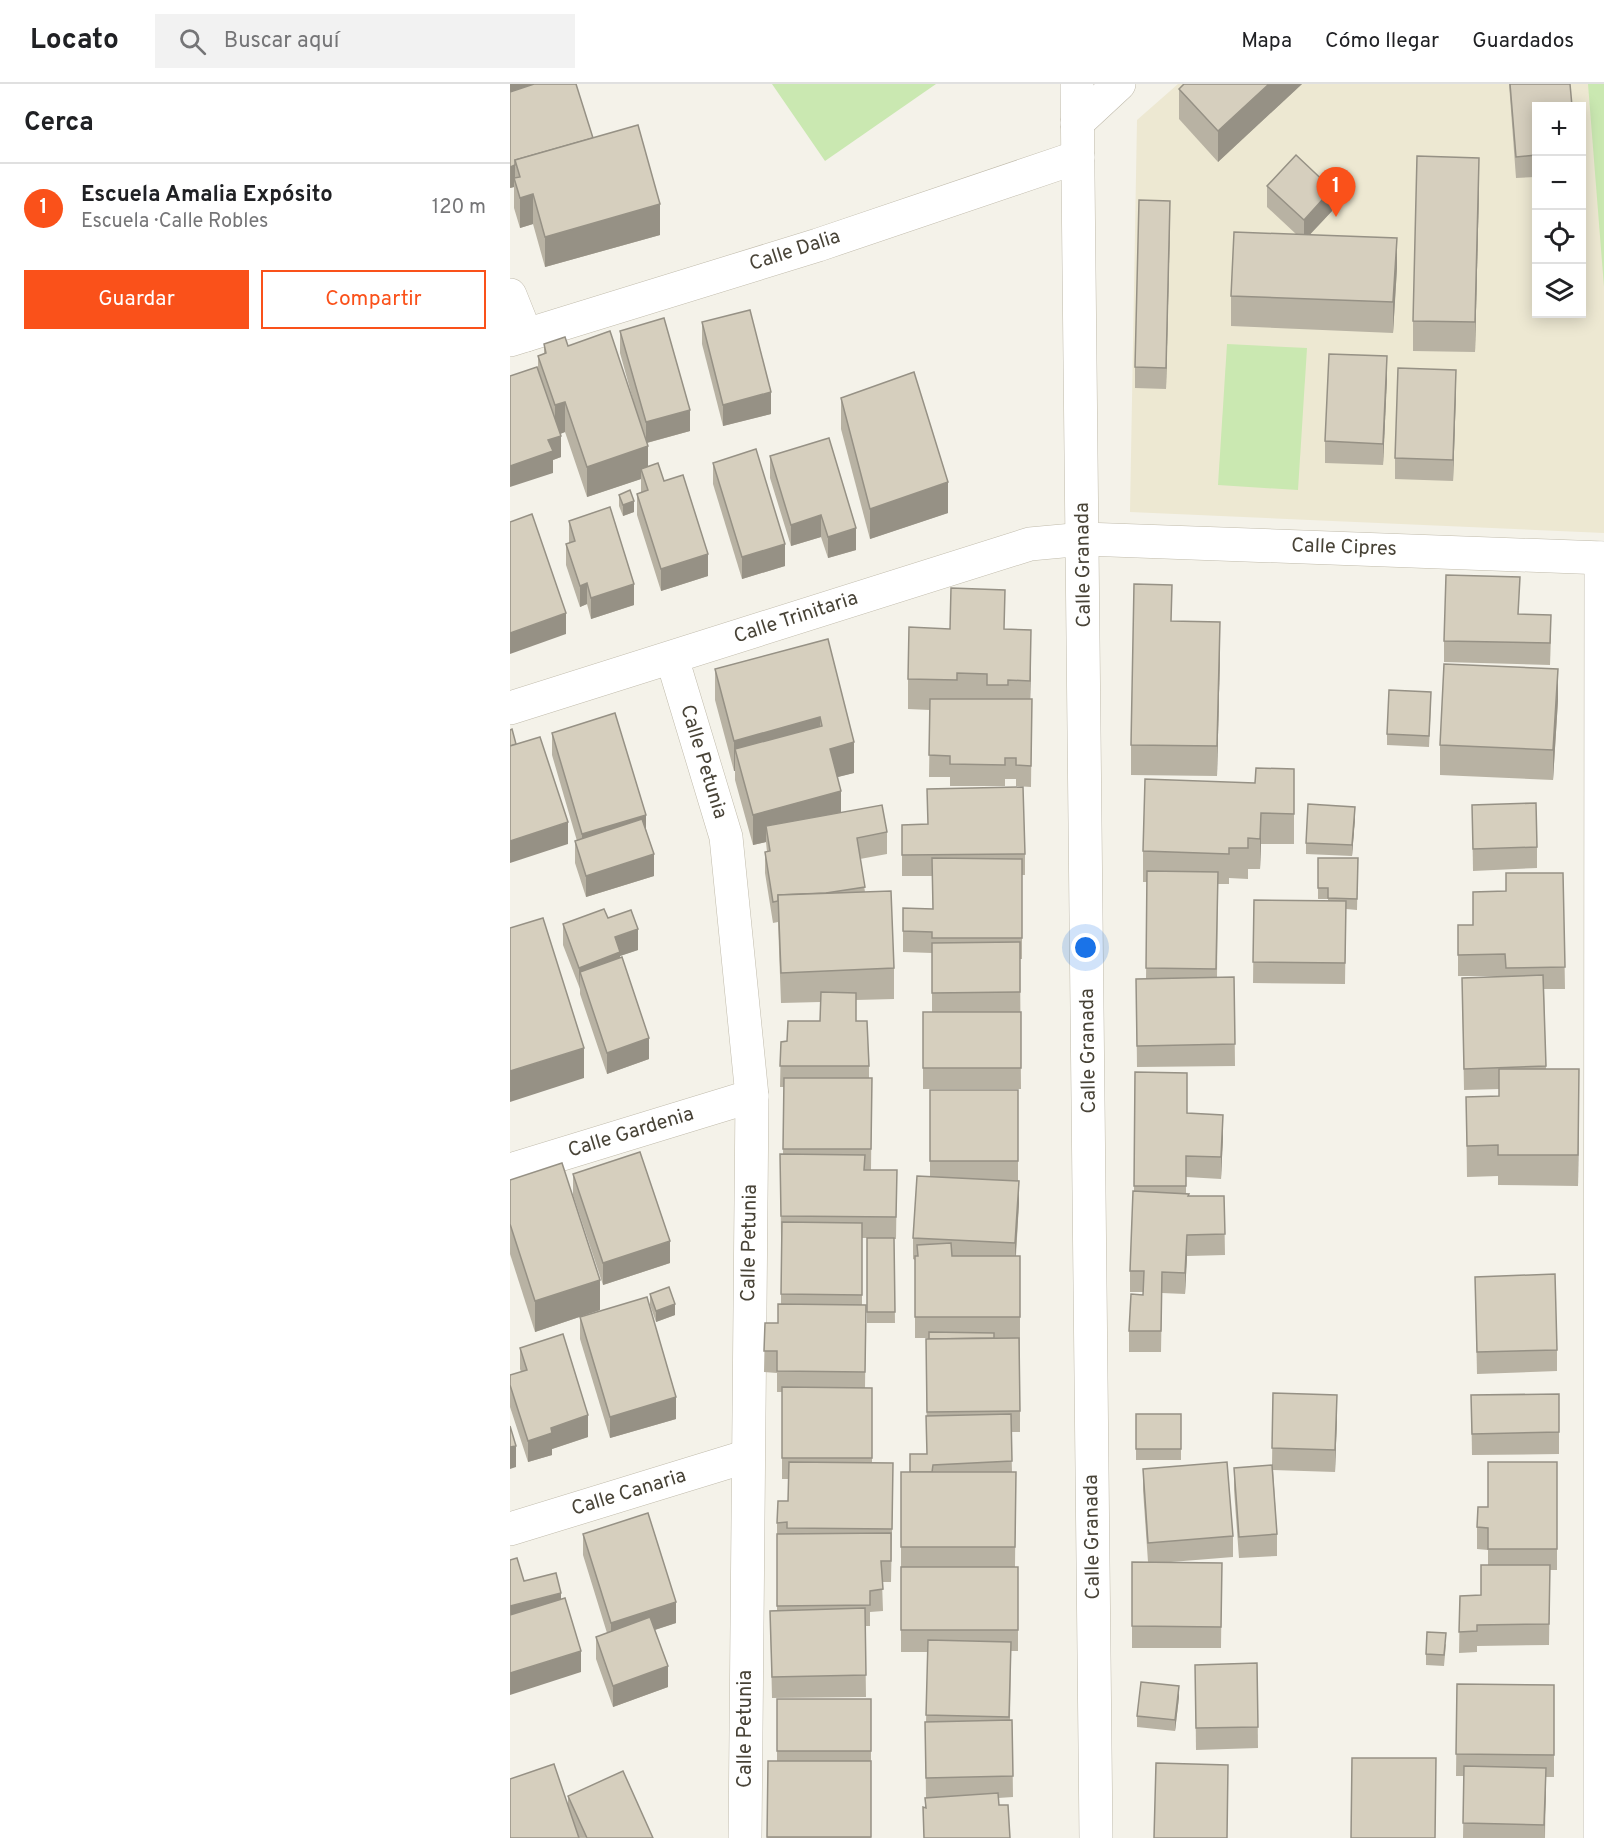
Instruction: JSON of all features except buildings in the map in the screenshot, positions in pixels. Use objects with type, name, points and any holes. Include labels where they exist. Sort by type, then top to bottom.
[{"type":"street","name":"Calle Granada","points":[[1077,84],[1084,539],[1096,1838]]},
{"type":"street","points":[[1077,123],[1119,84]]},
{"type":"street","name":"Calle Dalia","points":[[518,337],[818,245],[1078,157]]},
{"type":"street","points":[[510,295],[518,337]]},
{"type":"street","name":"Calle Cipres","points":[[1084,539],[1603,558]]},
{"type":"street","name":"Calle Trinitaria","points":[[510,708],[1030,544],[1084,539]]},
{"type":"street","points":[[1600,1838],[1603,558]]},
{"type":"street","name":"Calle Petunia","points":[[672,658],[726,837],[752,1096],[745,1838]]},
{"type":"street","name":"Calle Gardenia","points":[[510,1170],[752,1096]]},
{"type":"street","name":"Calle Canaria","points":[[510,1529],[748,1456]]},
{"type":"shaded area","points":[[1178,84],[1604,84],[1604,533],[1130,512],[1137,120]]},
{"type":"green space","points":[[772,84],[936,84],[825,161]]},
{"type":"green space","points":[[1588,84],[1604,84],[1604,287]]},
{"type":"green space","points":[[1227,344],[1307,348],[1298,490],[1218,485]]},
{"type":"place","name":"Escuela Amalia Expósito","points":[[1336,217]]}]
